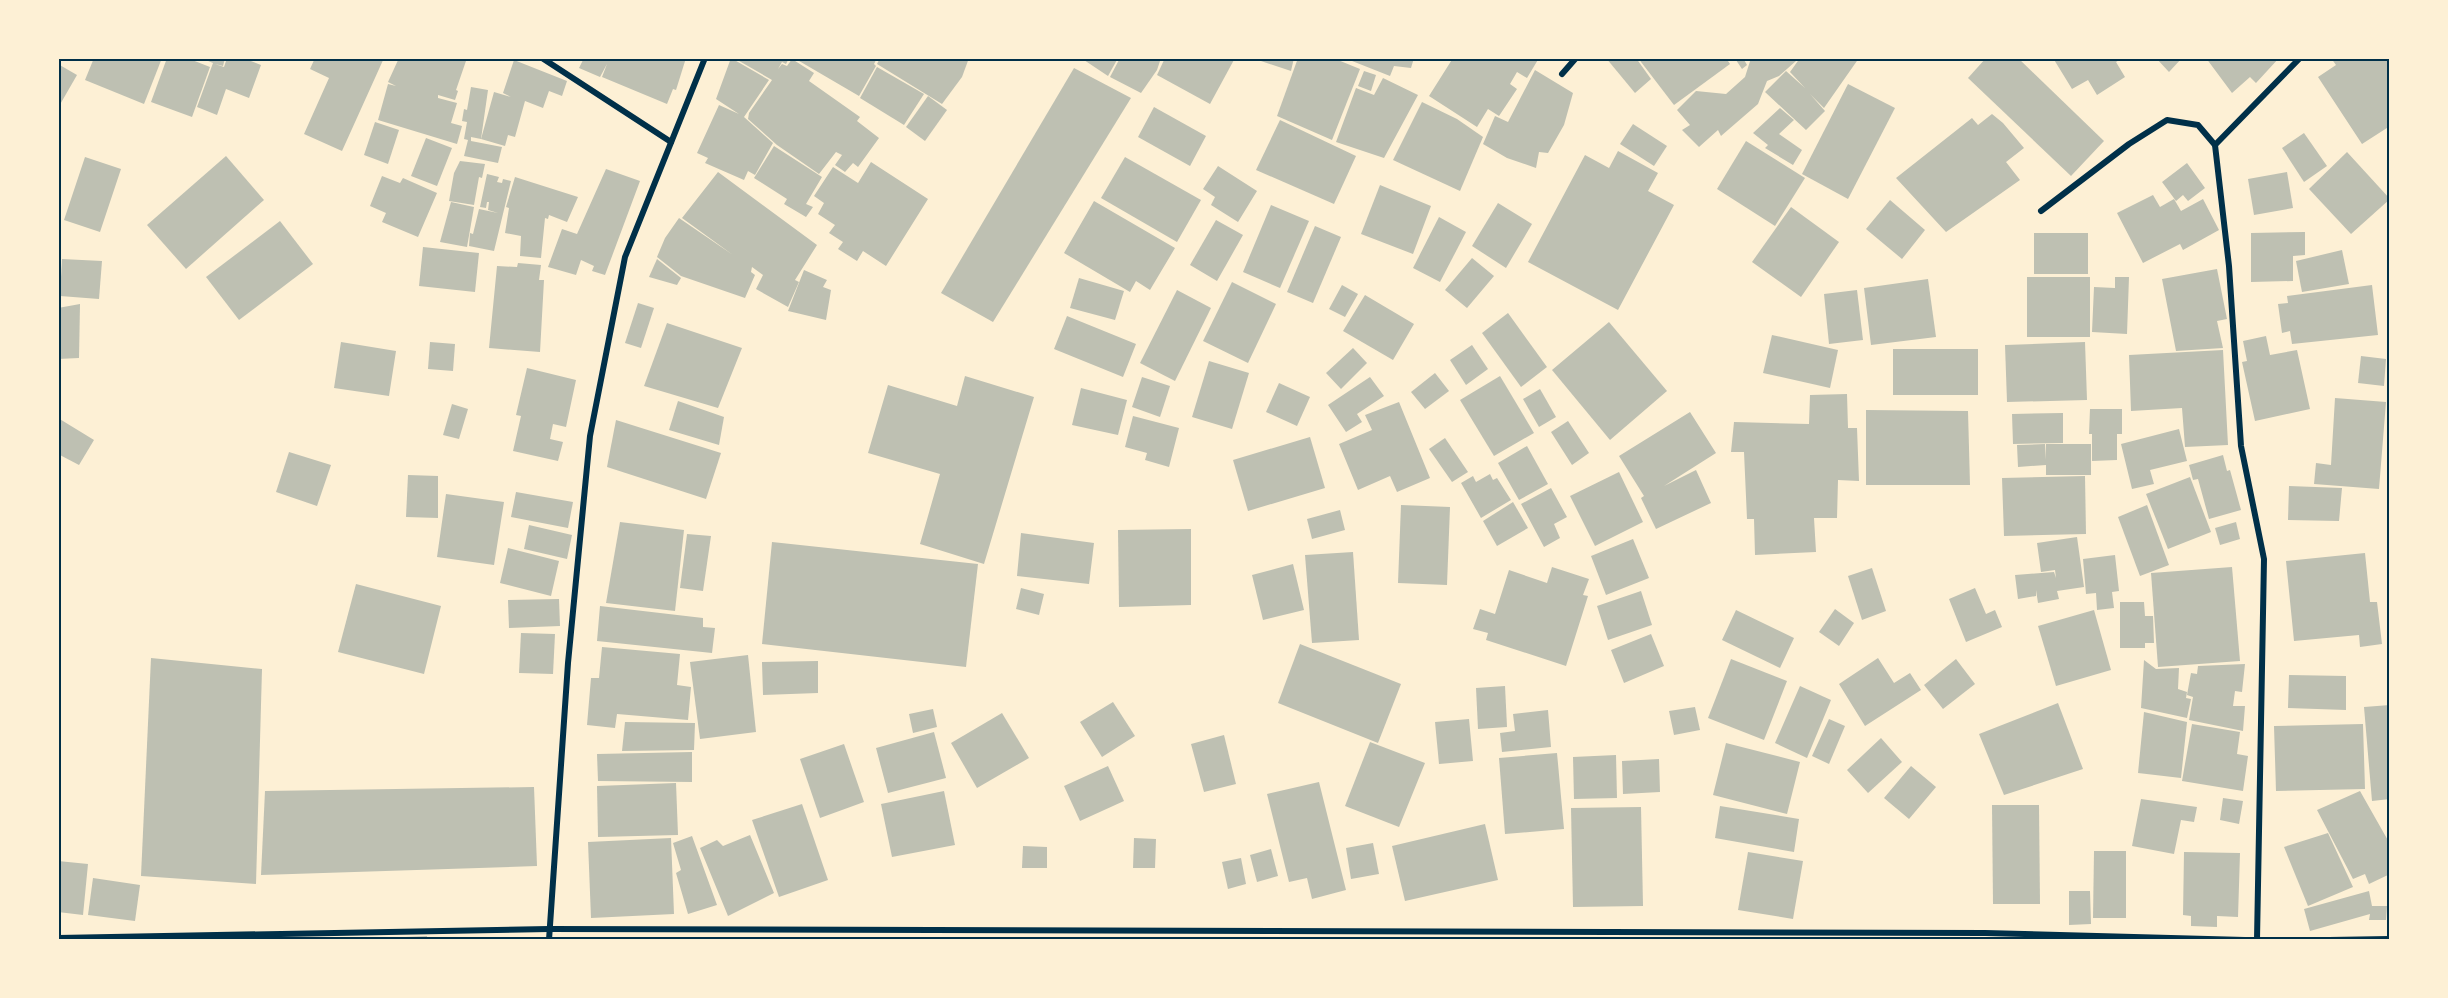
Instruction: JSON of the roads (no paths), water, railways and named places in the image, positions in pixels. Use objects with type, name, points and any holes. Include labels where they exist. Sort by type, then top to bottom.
[{"type":"street","points":[[543,58],[671,142]]},
{"type":"street","points":[[549,939],[568,663],[590,436],[625,257],[705,58]]},
{"type":"street","points":[[1562,74],[1576,58]]},
{"type":"street","points":[[2215,145],[2299,59]]},
{"type":"street","points":[[2041,211],[2129,144],[2167,120],[2198,125],[2215,145],[2229,266],[2241,446],[2264,559],[2257,939]]},
{"type":"street","points":[[58,938],[549,929],[2245,939]]},
{"type":"street","points":[[1135,931],[1135,939]]},
{"type":"street","points":[[2329,939],[2390,939]]}]
